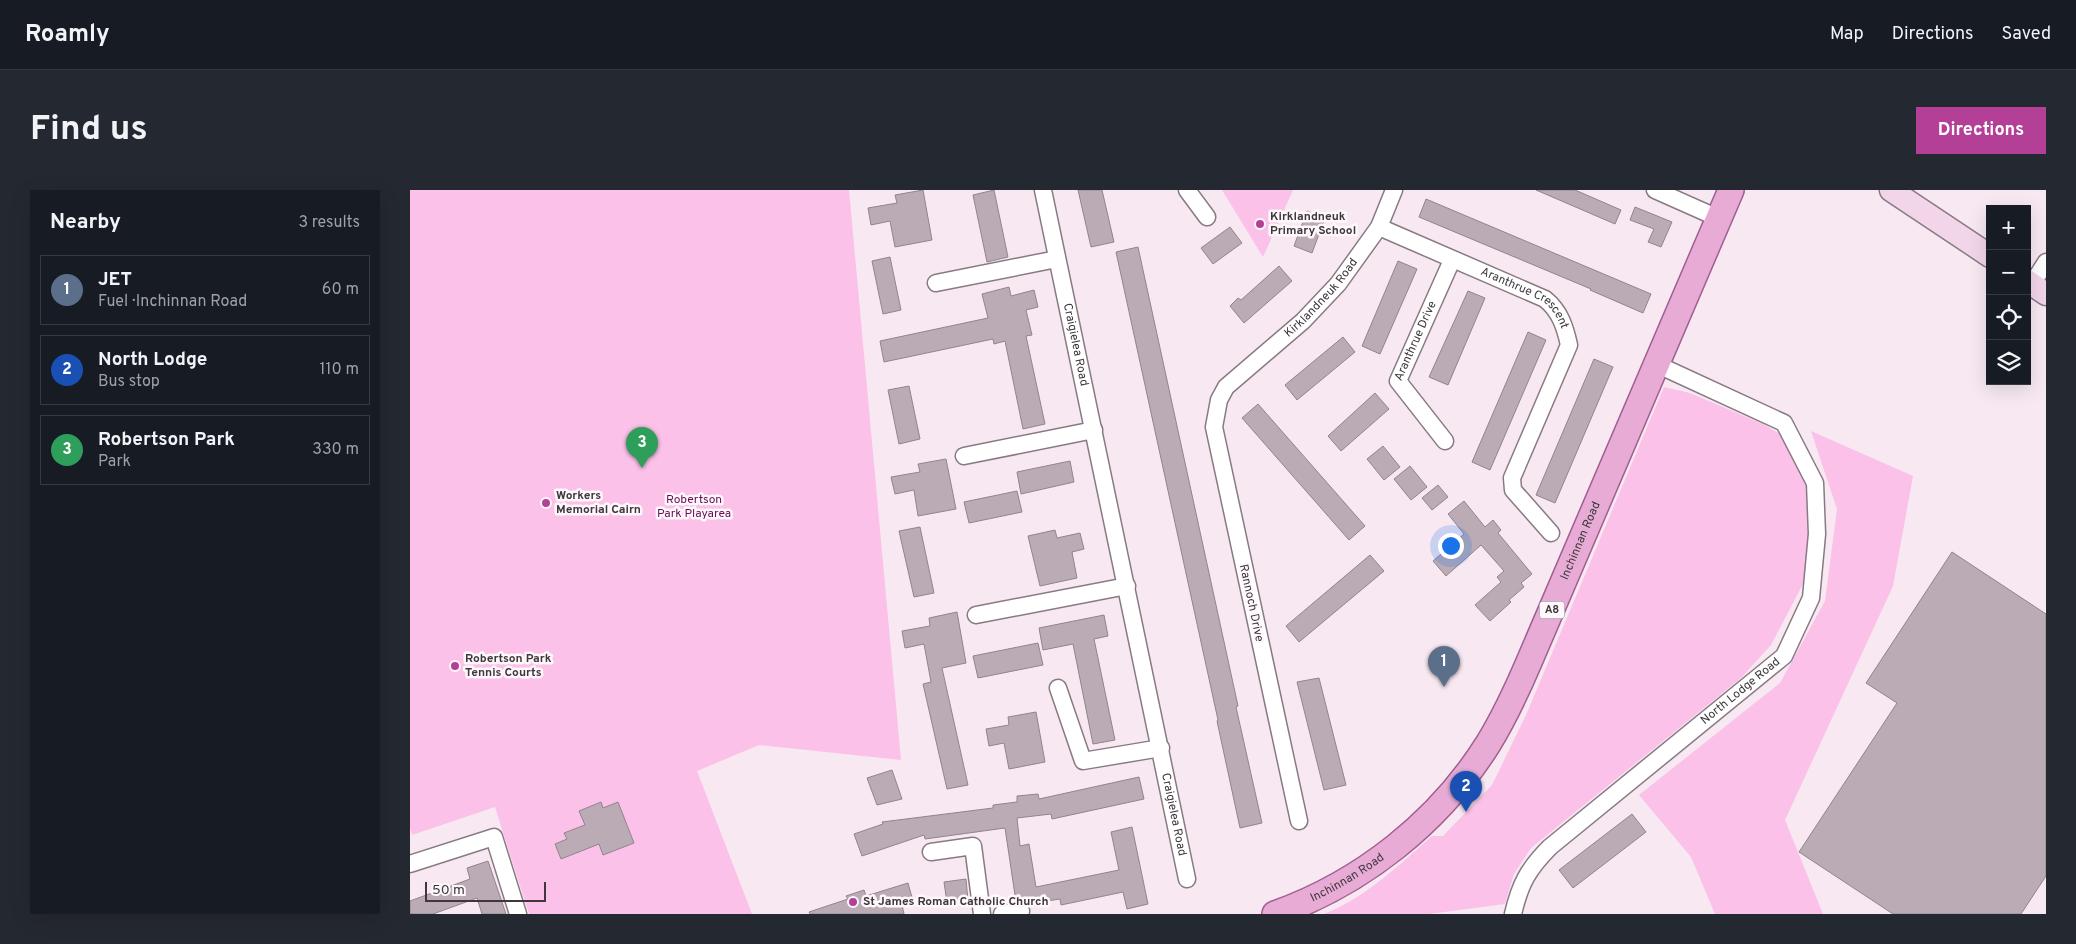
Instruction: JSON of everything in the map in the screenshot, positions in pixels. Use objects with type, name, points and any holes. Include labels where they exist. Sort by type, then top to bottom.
[{"type":"main road","name":"Inchinnan Road","points":[[1275,914],[1329,890],[1388,854],[1430,816],[1459,784],[1487,745],[1500,724],[1529,662],[1731,190]]},
{"type":"street","name":"Craigielea Road","points":[[1043,190],[1187,879]]},
{"type":"street","points":[[1187,190],[1207,217]]},
{"type":"street","name":"Kirklandneuk Road","points":[[1226,387],[1303,321],[1321,302],[1365,249],[1379,227],[1394,190]]},
{"type":"street","points":[[1655,190],[1718,218]]},
{"type":"street","points":[[1891,190],[1986,253]]},
{"type":"street","name":"Aranthrue Crescent","points":[[1379,227],[1545,299],[1554,306],[1564,323],[1569,346],[1512,478],[1513,490],[1551,533]]},
{"type":"street","points":[[936,283],[1057,259]]},
{"type":"street","name":"Aranthrue Drive","points":[[1445,441],[1398,381],[1452,260]]},
{"type":"street","points":[[2035,286],[2046,262]]},
{"type":"street","name":"North Lodge Road","points":[[1513,914],[1522,885],[1533,864],[1550,847],[1784,656],[1811,598],[1817,534],[1815,483],[1784,423],[1656,364]]},
{"type":"street","name":"Rannoch Drive","points":[[1226,387],[1219,400],[1214,427],[1299,821]]},
{"type":"street","points":[[964,456],[1094,430]]},
{"type":"street","points":[[976,615],[1127,586]]},
{"type":"street","points":[[1058,688],[1084,761],[1161,748]]},
{"type":"street","points":[[410,864],[494,837],[518,914]]},
{"type":"street","points":[[931,852],[973,846],[982,914]]},
{"type":"street","points":[[1002,914],[1021,911]]},
{"type":"green space","name":"Robertson Park Playarea","points":[[410,190],[849,190],[901,760],[759,745],[697,771],[752,914],[529,914],[495,807],[412,835],[410,828]]},
{"type":"green space","name":"Kirklandneuk Primary School","points":[[1222,190],[1293,190],[1263,257]]},
{"type":"green space","points":[[1664,387],[1690,393],[1763,424],[1783,436],[1805,477],[1811,519],[1804,582],[1771,645],[1741,678],[1531,848],[1514,874],[1505,904],[1429,914],[1324,914],[1354,899],[1367,890],[1432,836],[1443,836],[1492,785],[1526,715]]},
{"type":"green space","points":[[1811,431],[1913,476],[1893,586],[1785,820],[1823,914],[1715,914],[1691,857],[1639,795],[1780,683],[1825,601],[1837,509]]},
{"type":"building","points":[[923,190],[932,240],[895,247],[890,221],[871,225],[868,208],[897,203],[895,195]]},
{"type":"building","points":[[994,190],[1008,257],[987,262],[973,195]]},
{"type":"building","points":[[1078,190],[1102,190],[1114,242],[1091,247]]},
{"type":"building","points":[[1536,190],[1575,190],[1621,210],[1615,224]]},
{"type":"building","points":[[1426,199],[1651,294],[1643,313],[1591,289],[1419,217]]},
{"type":"building","points":[[1635,207],[1672,222],[1661,247],[1648,242],[1654,229],[1630,220]]},
{"type":"building","points":[[1307,211],[1325,218],[1312,253],[1294,246]]},
{"type":"building","points":[[1230,227],[1242,243],[1213,264],[1201,248]]},
{"type":"building","points":[[1138,247],[1262,823],[1240,828],[1116,252]]},
{"type":"building","points":[[890,257],[901,310],[883,314],[872,261]]},
{"type":"building","points":[[1398,261],[1417,269],[1380,354],[1362,346]]},
{"type":"building","points":[[1279,266],[1292,281],[1244,323],[1230,306],[1238,298],[1241,300]]},
{"type":"building","points":[[1009,287],[1011,296],[1034,290],[1038,307],[1026,310],[1032,335],[1026,336],[1045,424],[1023,429],[1005,341],[994,344],[993,339],[884,362],[880,341],[988,318],[982,294]]},
{"type":"building","points":[[1468,291],[1485,298],[1448,385],[1429,377]]},
{"type":"building","points":[[1528,332],[1546,340],[1490,470],[1472,462]]},
{"type":"building","points":[[1343,337],[1355,352],[1297,400],[1285,385]]},
{"type":"building","points":[[1594,359],[1613,367],[1555,503],[1536,495]]},
{"type":"building","points":[[909,386],[920,439],[899,444],[888,390]]},
{"type":"building","points":[[1375,393],[1389,409],[1341,451],[1328,436]]},
{"type":"building","points":[[1258,404],[1365,526],[1349,540],[1242,418]]},
{"type":"building","points":[[1383,446],[1400,467],[1384,480],[1367,459]]},
{"type":"building","points":[[946,459],[956,509],[918,516],[914,490],[895,494],[891,477],[920,472],[918,464]]},
{"type":"building","points":[[1070,461],[1074,482],[1021,494],[1017,472]]},
{"type":"building","points":[[1410,466],[1427,487],[1411,500],[1394,479]]},
{"type":"building","points":[[1438,485],[1448,497],[1432,510],[1422,498]]},
{"type":"building","points":[[1017,491],[1022,512],[969,523],[964,502]]},
{"type":"building","points":[[1464,501],[1485,527],[1493,520],[1501,530],[1498,533],[1532,574],[1521,583],[1524,587],[1509,600],[1511,602],[1490,621],[1475,605],[1501,582],[1497,577],[1504,571],[1481,545],[1446,576],[1433,561],[1464,534],[1448,514]]},
{"type":"building","points":[[920,527],[934,593],[914,597],[899,531]]},
{"type":"building","points":[[1055,530],[1057,538],[1080,533],[1084,549],[1072,552],[1077,578],[1040,586],[1028,536]]},
{"type":"building","points":[[1952,552],[2046,614],[2046,876],[2021,914],[1893,914],[1799,852],[1897,703],[1866,683]]},
{"type":"building","points":[[1370,555],[1384,571],[1299,642],[1286,626]]},
{"type":"building","points":[[957,612],[966,663],[942,668],[968,785],[947,789],[923,684],[931,682],[924,644],[905,648],[902,631],[930,626],[929,618]]},
{"type":"building","points":[[1104,615],[1108,636],[1094,639],[1115,740],[1093,744],[1073,644],[1043,650],[1039,628]]},
{"type":"building","points":[[1038,643],[1043,665],[978,678],[973,656]]},
{"type":"building","points":[[1319,678],[1346,785],[1324,790],[1297,682]]},
{"type":"building","points":[[1036,712],[1045,762],[1009,769],[1004,743],[989,746],[986,729],[1009,725],[1008,717]]},
{"type":"building","points":[[892,770],[902,799],[877,805],[867,778]]},
{"type":"building","points":[[1139,777],[1144,799],[1052,819],[1051,814],[1017,818],[1020,846],[1029,844],[1036,887],[1119,870],[1111,832],[1132,827],[1148,904],[1127,909],[1123,892],[1061,905],[1060,899],[1027,904],[1016,902],[1005,828],[925,839],[924,835],[862,856],[854,834],[883,824],[882,822],[993,808],[993,805],[1017,802],[1017,796],[1038,794],[1039,799]]},
{"type":"building","points":[[601,802],[603,808],[618,802],[634,843],[603,855],[599,844],[561,859],[555,844],[567,839],[564,833],[585,825],[579,811]]},
{"type":"building","points":[[1632,814],[1646,832],[1573,888],[1559,870]]},
{"type":"building","points":[[488,861],[506,914],[482,914],[477,898],[433,914],[410,914],[410,901],[470,879],[467,868]]},
{"type":"building","points":[[966,879],[968,901],[947,903],[944,882]]},
{"type":"building","points":[[908,883],[913,901],[902,905],[904,914],[810,914],[809,912],[848,899],[846,896],[864,890],[866,896]]},
{"type":"place","name":"Kirklandneuk Primary School","points":[[1260,224]]},
{"type":"place","name":"Robertson Park","points":[[642,468]]},
{"type":"place","name":"Workers Memorial Cairn","points":[[546,503]]},
{"type":"place","name":"Robertson Park Tennis Courts","points":[[455,666]]},
{"type":"place","name":"JET","points":[[1444,687]]},
{"type":"place","name":"North Lodge","points":[[1466,812]]},
{"type":"place","name":"St James Roman Catholic Church","points":[[853,902]]}]
